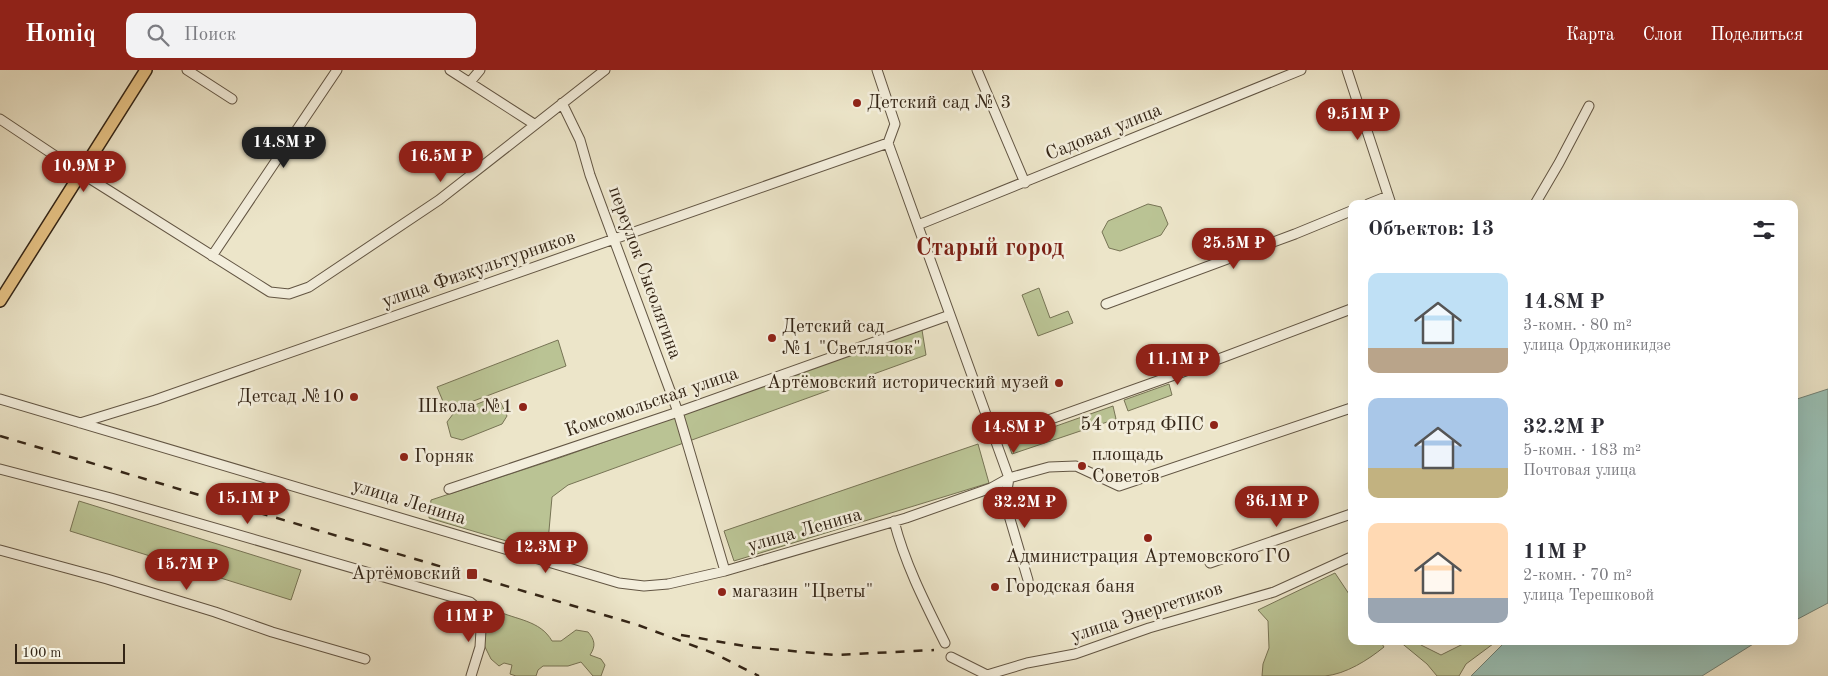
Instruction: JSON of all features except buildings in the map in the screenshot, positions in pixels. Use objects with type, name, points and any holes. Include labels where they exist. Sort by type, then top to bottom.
[{"type":"main road","points":[[0,301],[146,70]]},
{"type":"street","points":[[187,70],[232,99]]},
{"type":"street","points":[[212,256],[337,70]]},
{"type":"street","points":[[450,70],[534,124]]},
{"type":"street","points":[[470,82],[480,70]]},
{"type":"street","points":[[0,119],[81,173],[270,292],[289,294],[309,287],[439,200],[605,70]]},
{"type":"street","points":[[877,70],[895,124],[888,143],[1009,478],[1005,502],[1028,580]]},
{"type":"street","points":[[978,70],[1025,183]]},
{"type":"street","name":"Садовая улица","points":[[918,225],[1301,70]]},
{"type":"street","points":[[1347,70],[1390,200]]},
{"type":"street","name":"переулок Сысолятина","points":[[562,103],[580,140],[590,175],[678,412],[725,571]]},
{"type":"street","points":[[1536,200],[1559,163],[1589,106]]},
{"type":"street","name":"улица Физкультурников","points":[[80,423],[155,400],[888,143]]},
{"type":"street","points":[[1106,304],[1295,234],[1348,212]]},
{"type":"street","points":[[995,439],[1348,310]]},
{"type":"street","name":"Комсомольская улица","points":[[449,489],[678,412],[950,315]]},
{"type":"street","name":"улица Ленина","points":[[0,399],[619,583],[644,586],[668,584],[725,571],[894,521],[991,488],[1009,478],[1049,467],[1076,466],[1118,486],[1348,409]]},
{"type":"street","points":[[0,470],[111,498],[470,602],[482,612],[480,647],[471,676]]},
{"type":"street","name":"улица Энергетиков","points":[[1210,563],[1348,515]]},
{"type":"street","points":[[894,521],[916,585],[945,643]]},
{"type":"street","points":[[0,550],[107,579],[215,612],[272,632],[365,659]]},
{"type":"street","name":"улица Энергетиков","points":[[950,657],[987,675],[1027,663],[1075,654],[1150,628],[1274,592],[1348,558]]},
{"type":"green space","points":[[1148,204],[1161,207],[1168,224],[1161,235],[1120,251],[1109,248],[1102,232],[1108,221]]},
{"type":"green space","points":[[1039,288],[1050,318],[1068,311],[1073,323],[1038,336],[1022,295]]},
{"type":"green space","points":[[922,330],[926,355],[568,485],[552,497],[547,553],[429,518],[431,500],[562,457]]},
{"type":"green space","points":[[558,340],[566,366],[447,411],[437,387]]},
{"type":"green space","points":[[1169,384],[1172,395],[1128,411],[1124,400]]},
{"type":"green space","points":[[492,398],[501,403],[507,416],[502,424],[462,440],[451,437],[447,422],[453,414]]},
{"type":"green space","points":[[1113,406],[1116,419],[1012,454],[1008,443]]},
{"type":"green space","points":[[978,444],[989,483],[734,561],[724,531]]},
{"type":"green space","points":[[79,501],[301,570],[291,600],[70,531]]},
{"type":"green space","points":[[1335,573],[1348,592],[1348,645],[1383,645],[1384,647],[1356,666],[1333,675],[1262,676],[1263,664],[1269,648],[1268,621],[1258,610]]},
{"type":"green space","points":[[495,610],[527,621],[541,629],[552,641],[561,641],[576,630],[588,632],[594,643],[590,655],[601,659],[605,665],[601,676],[593,676],[581,662],[568,666],[543,666],[538,670],[536,676],[516,676],[510,674],[512,665],[504,663],[499,666],[491,659],[484,645],[489,611]]},
{"type":"green space","points":[[1404,645],[1421,645],[1441,655],[1461,645],[1492,645],[1466,664],[1459,676],[1437,676],[1427,664]]},
{"type":"water","points":[[1828,389],[1828,603],[1798,619],[1798,399]]},
{"type":"water","points":[[1502,645],[1752,645],[1702,676],[1471,676]]},
{"type":"railway","points":[[0,436],[638,625],[713,653],[759,676]]},
{"type":"railway","points":[[681,635],[750,647],[835,655],[934,650]]},
{"type":"place","name":"Детский сад № 3","points":[[857,103]]},
{"type":"place","name":"Детский сад №1 \"Светлячок\"","points":[[772,338]]},
{"type":"place","name":"Артёмовский исторический музей","points":[[1059,383]]},
{"type":"place","name":"Детсад №10","points":[[354,397]]},
{"type":"place","name":"Школа №1","points":[[523,407]]},
{"type":"place","name":"54 отряд ФПС","points":[[1214,425]]},
{"type":"place","name":"Горняк","points":[[404,457]]},
{"type":"place","name":"площадь Советов","points":[[1082,466]]},
{"type":"place","name":"Администрация Артемовского ГО","points":[[1148,538]]},
{"type":"place","name":"Артёмовский","points":[[472,574]]},
{"type":"place","name":"Городская баня","points":[[995,587]]},
{"type":"place","name":"магазин \"Цветы\"","points":[[722,592]]},
{"type":"district","name":"Старый город","points":[[990,249]]}]
